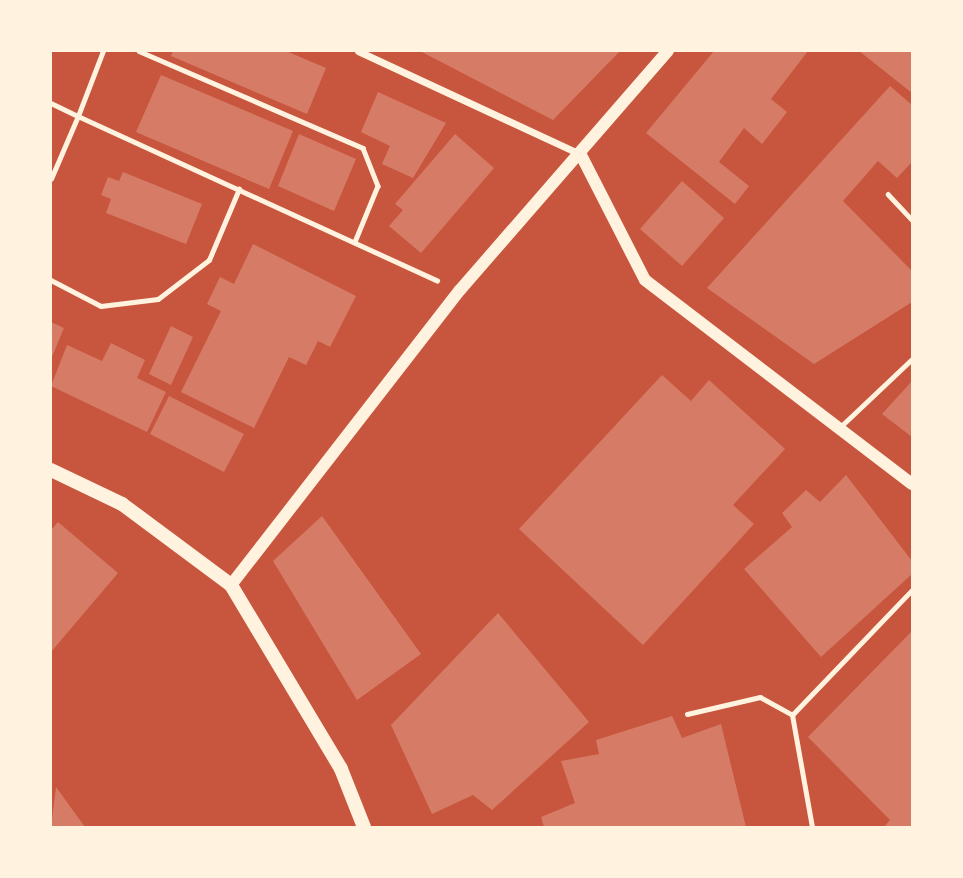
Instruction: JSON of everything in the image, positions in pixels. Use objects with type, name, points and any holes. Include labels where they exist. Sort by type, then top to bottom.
[{"type":"main road","points":[[51,470],[122,504],[231,584],[341,769],[364,827]]},
{"type":"street","points":[[358,51],[581,155],[645,280],[912,484]]},
{"type":"street","points":[[231,584],[460,290],[581,155],[668,51]]},
{"type":"lane","points":[[839,428],[912,359]]},
{"type":"lane","points":[[792,715],[912,590]]},
{"type":"lane","points":[[687,714],[761,697],[792,715],[812,827]]},
{"type":"path","points":[[51,179],[103,51]]},
{"type":"path","points":[[139,51],[363,148],[378,186],[355,242]]},
{"type":"path","points":[[51,103],[460,290]]},
{"type":"path","points":[[51,281],[100,306],[158,299],[209,260],[239,189]]},
{"type":"path","points":[[888,194],[912,220]]},
{"type":"building","points":[[173,51],[286,51],[326,68],[307,114],[171,56]]},
{"type":"building","points":[[420,51],[620,51],[553,120]]},
{"type":"building","points":[[714,51],[808,51],[771,99],[787,112],[762,144],[744,128],[719,162],[749,186],[735,204],[646,133]]},
{"type":"building","points":[[859,51],[912,51],[912,93]]},
{"type":"building","points":[[161,75],[293,131],[269,189],[136,132]]},
{"type":"building","points":[[890,86],[912,105],[912,162],[897,178],[878,161],[843,201],[912,271],[912,302],[814,364],[707,288]]},
{"type":"building","points":[[378,92],[446,123],[413,178],[382,164],[390,146],[361,132]]},
{"type":"building","points":[[299,134],[356,159],[334,211],[278,186]]},
{"type":"building","points":[[455,134],[494,168],[421,253],[389,226],[403,210],[395,204]]},
{"type":"building","points":[[123,172],[202,204],[186,244],[106,213],[111,199],[101,195],[108,177],[119,181]]},
{"type":"building","points":[[682,181],[724,218],[682,266],[640,229]]},
{"type":"building","points":[[253,244],[356,296],[330,347],[318,341],[306,365],[289,357],[254,428],[181,392],[221,311],[207,304],[220,277],[234,284]]},
{"type":"building","points":[[51,322],[64,328],[51,359]]},
{"type":"building","points":[[171,326],[193,337],[171,385],[149,374]]},
{"type":"building","points":[[111,343],[145,360],[137,378],[166,392],[147,432],[51,386],[67,345],[102,361]]},
{"type":"building","points":[[662,375],[691,401],[709,380],[785,449],[733,505],[754,524],[643,645],[519,529]]},
{"type":"building","points":[[912,381],[912,437],[882,414]]},
{"type":"building","points":[[169,396],[244,434],[224,472],[150,434]]},
{"type":"building","points":[[846,475],[912,561],[912,574],[821,657],[744,569],[792,527],[782,513],[806,490],[820,502]]},
{"type":"building","points":[[322,516],[421,654],[357,700],[273,561]]},
{"type":"building","points":[[58,522],[118,573],[51,652],[51,530]]},
{"type":"building","points":[[498,613],[589,722],[492,810],[473,795],[432,814],[391,725]]},
{"type":"building","points":[[912,631],[912,827],[884,827],[890,820],[808,737]]},
{"type":"building","points":[[672,716],[682,738],[721,724],[746,827],[544,827],[541,817],[575,803],[561,761],[599,754],[596,740]]},
{"type":"building","points":[[56,787],[85,827],[51,827]]}]
